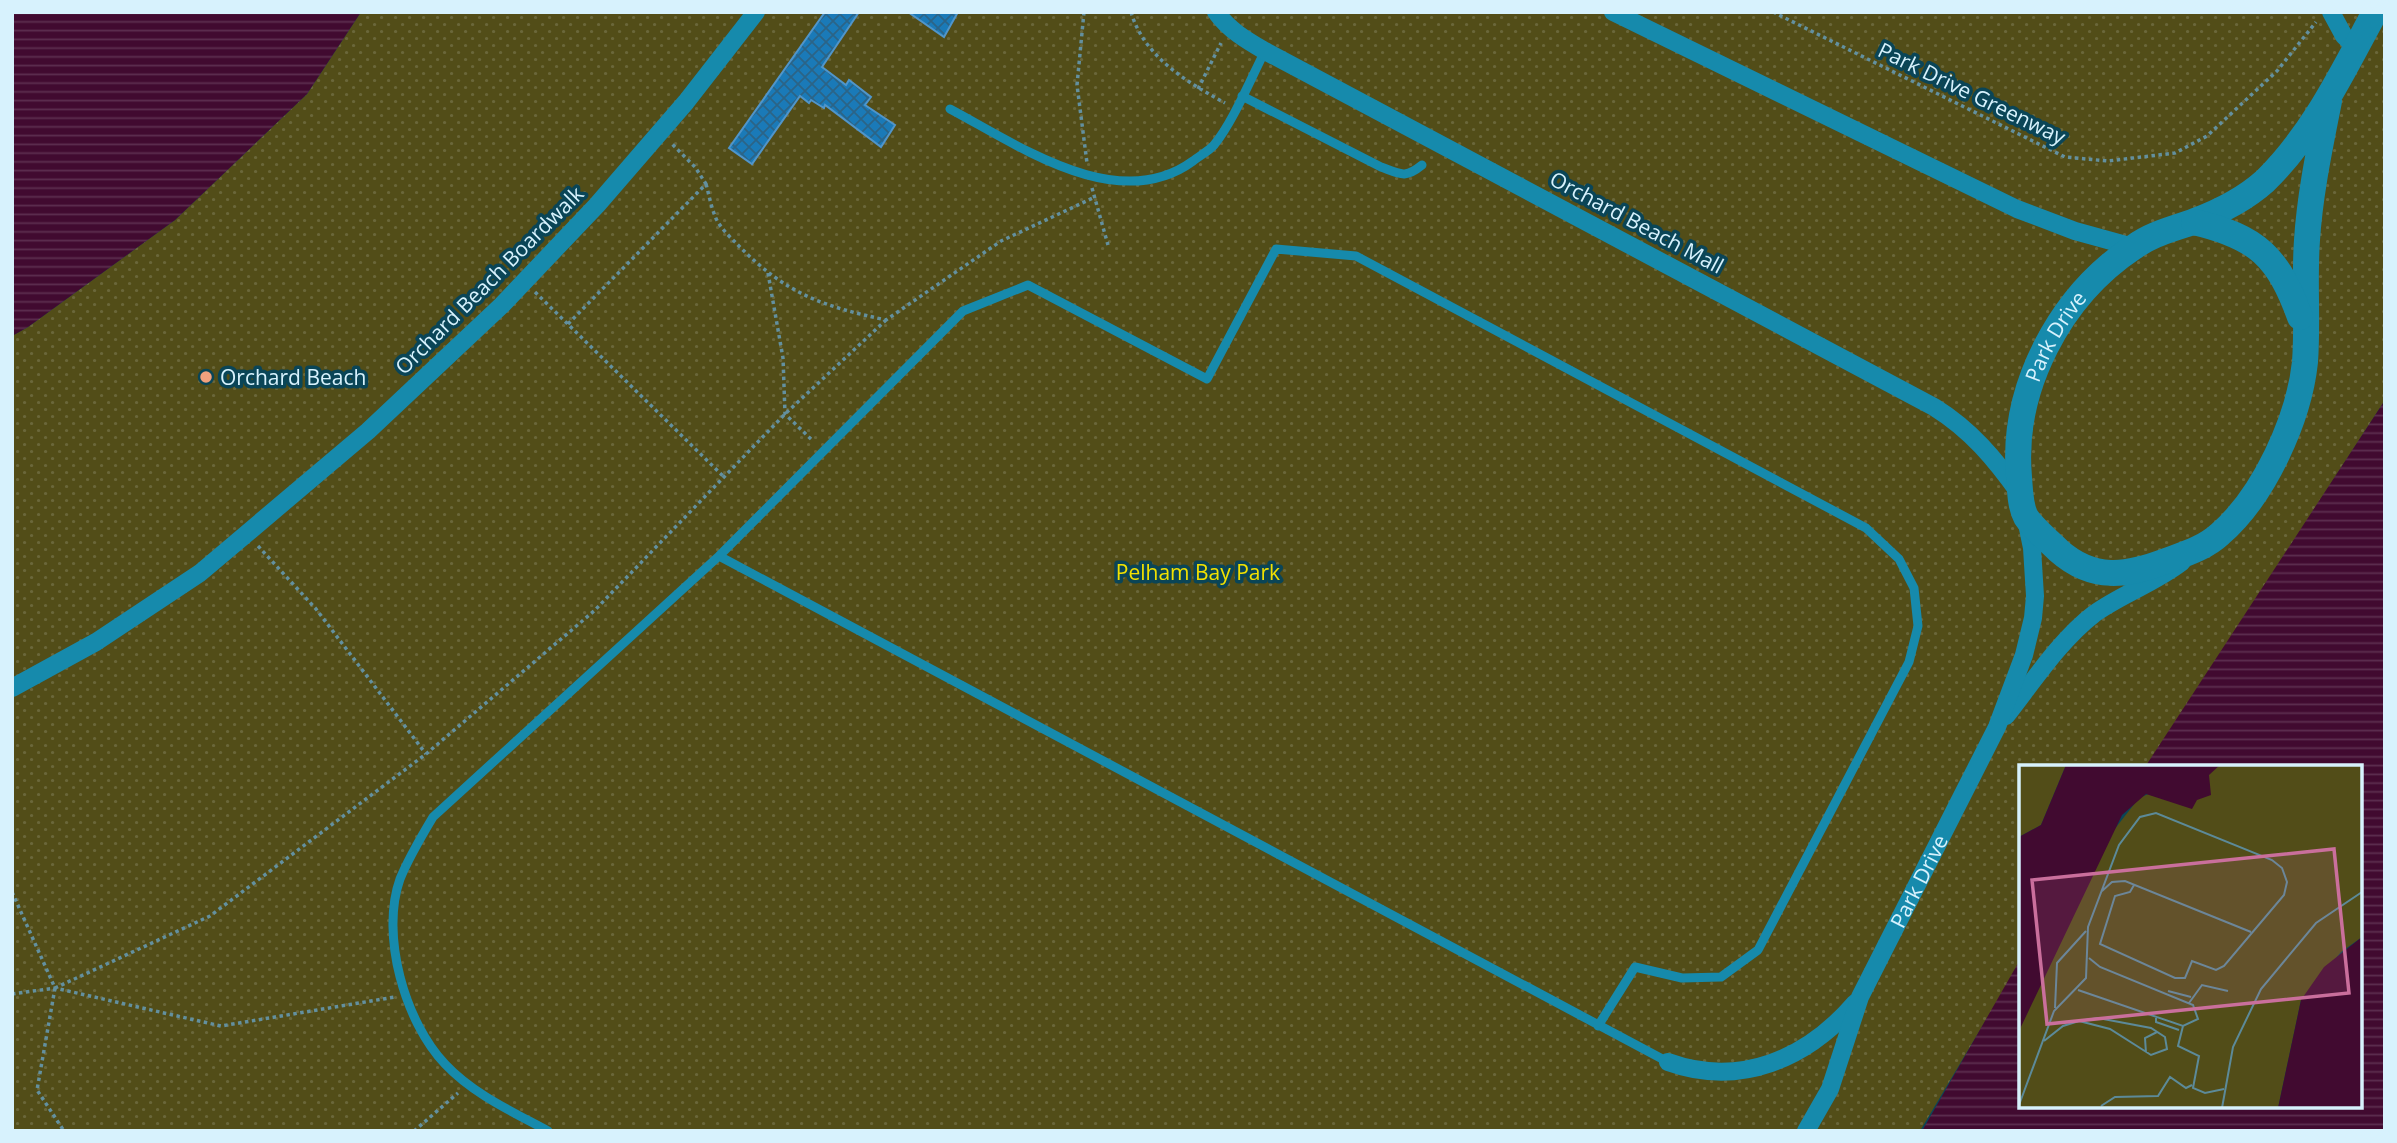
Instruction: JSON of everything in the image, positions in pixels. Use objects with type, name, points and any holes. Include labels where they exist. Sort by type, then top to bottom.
[{"type":"street","name":"Orchard Beach Boardwalk","points":[[12,688],[119,626],[200,573],[368,431],[524,282],[597,205],[661,131],[756,12]]},
{"type":"street","name":"Orchard Beach Mall","points":[[1216,12],[1237,34],[1265,51],[1934,407],[1980,442],[2023,505]]},
{"type":"street","points":[[1613,12],[2017,209],[2055,224],[2133,247]]},
{"type":"street","name":"Park Drive","points":[[1806,1131],[1830,1089],[1860,998],[1997,727],[2024,655],[2033,618],[2035,576],[2018,458],[2021,422],[2028,391],[2043,354],[2063,318],[2089,284],[2133,247],[2160,232],[2194,222],[2236,201],[2266,179],[2329,101],[2375,12]]},
{"type":"street","points":[[2326,14],[2356,48]]},
{"type":"street","name":"Park Drive","points":[[1997,727],[2065,642],[2094,614],[2165,575],[2221,534],[2266,476],[2300,391],[2306,334],[2309,222],[2329,101]]},
{"type":"street","name":"Park Drive","points":[[2194,222],[2237,235],[2269,257],[2291,293],[2306,334]]},
{"type":"street","name":"Park Drive","points":[[2023,505],[2071,560],[2099,572],[2127,573],[2203,547]]},
{"type":"street","name":"Park Drive","points":[[1668,1062],[1695,1069],[1729,1072],[1767,1065],[1786,1058],[1825,1033],[1860,998]]},
{"type":"lane","points":[[950,109],[1047,160],[1089,176],[1116,181],[1148,181],[1169,175],[1213,146],[1265,51]]},
{"type":"lane","points":[[1242,96],[1401,175],[1411,174],[1422,165]]},
{"type":"lane","points":[[548,1131],[468,1085],[444,1064],[422,1032],[405,996],[395,954],[394,919],[399,881],[433,817],[719,556],[963,311],[1028,285],[1207,379],[1276,249],[1356,256],[1866,528],[1899,559],[1914,588],[1918,626],[1909,662],[1758,950],[1721,977],[1682,978],[1635,967],[1598,1026]]},
{"type":"lane","points":[[719,556],[1668,1062]]},
{"type":"path","points":[[1084,12],[1077,85],[1089,176],[1108,245]]},
{"type":"path","points":[[1140,12],[1132,14],[1162,63],[1198,89],[1236,108]]},
{"type":"path","name":"Park Drive Greenway","points":[[1773,12],[2065,157],[2108,162],[2175,153],[2207,136],[2277,71],[2326,14]]},
{"type":"path","points":[[1198,89],[1221,43]]},
{"type":"path","points":[[661,131],[695,167],[706,184],[718,221],[743,250],[767,271],[807,298],[835,308],[886,320]]},
{"type":"path","points":[[568,324],[706,184]]},
{"type":"path","points":[[12,994],[55,988],[210,916],[426,754],[594,611],[785,414],[886,320],[1001,241],[1095,197]]},
{"type":"path","points":[[767,271],[783,358],[785,414],[813,441]]},
{"type":"path","points":[[524,282],[723,477]]},
{"type":"path","points":[[246,534],[316,609],[426,754]]},
{"type":"path","points":[[12,892],[55,988],[37,1090],[64,1131]]},
{"type":"path","points":[[55,988],[221,1026],[405,996]]},
{"type":"path","points":[[414,1131],[468,1085]]},
{"type":"green space","name":"Pelham Bay Park","points":[[361,12],[2385,12],[2385,400],[2148,765],[2019,765],[2019,964],[1920,1131],[12,1131],[12,336],[175,220],[307,94]]},
{"type":"shaded area","points":[[12,12],[361,12],[307,94],[175,220],[12,336]]},
{"type":"shaded area","points":[[2385,400],[2385,1131],[1922,1131],[2019,961],[2019,1108],[2362,1108],[2362,765],[2146,765]]},
{"type":"building","points":[[825,12],[859,12],[822,67],[846,85],[849,80],[871,97],[865,105],[895,125],[881,147],[825,105],[824,108],[811,100],[809,103],[800,96],[752,164],[729,148]]},
{"type":"building","points":[[908,12],[958,12],[944,37]]},
{"type":"place","name":"Orchard Beach","points":[[206,377]]}]
